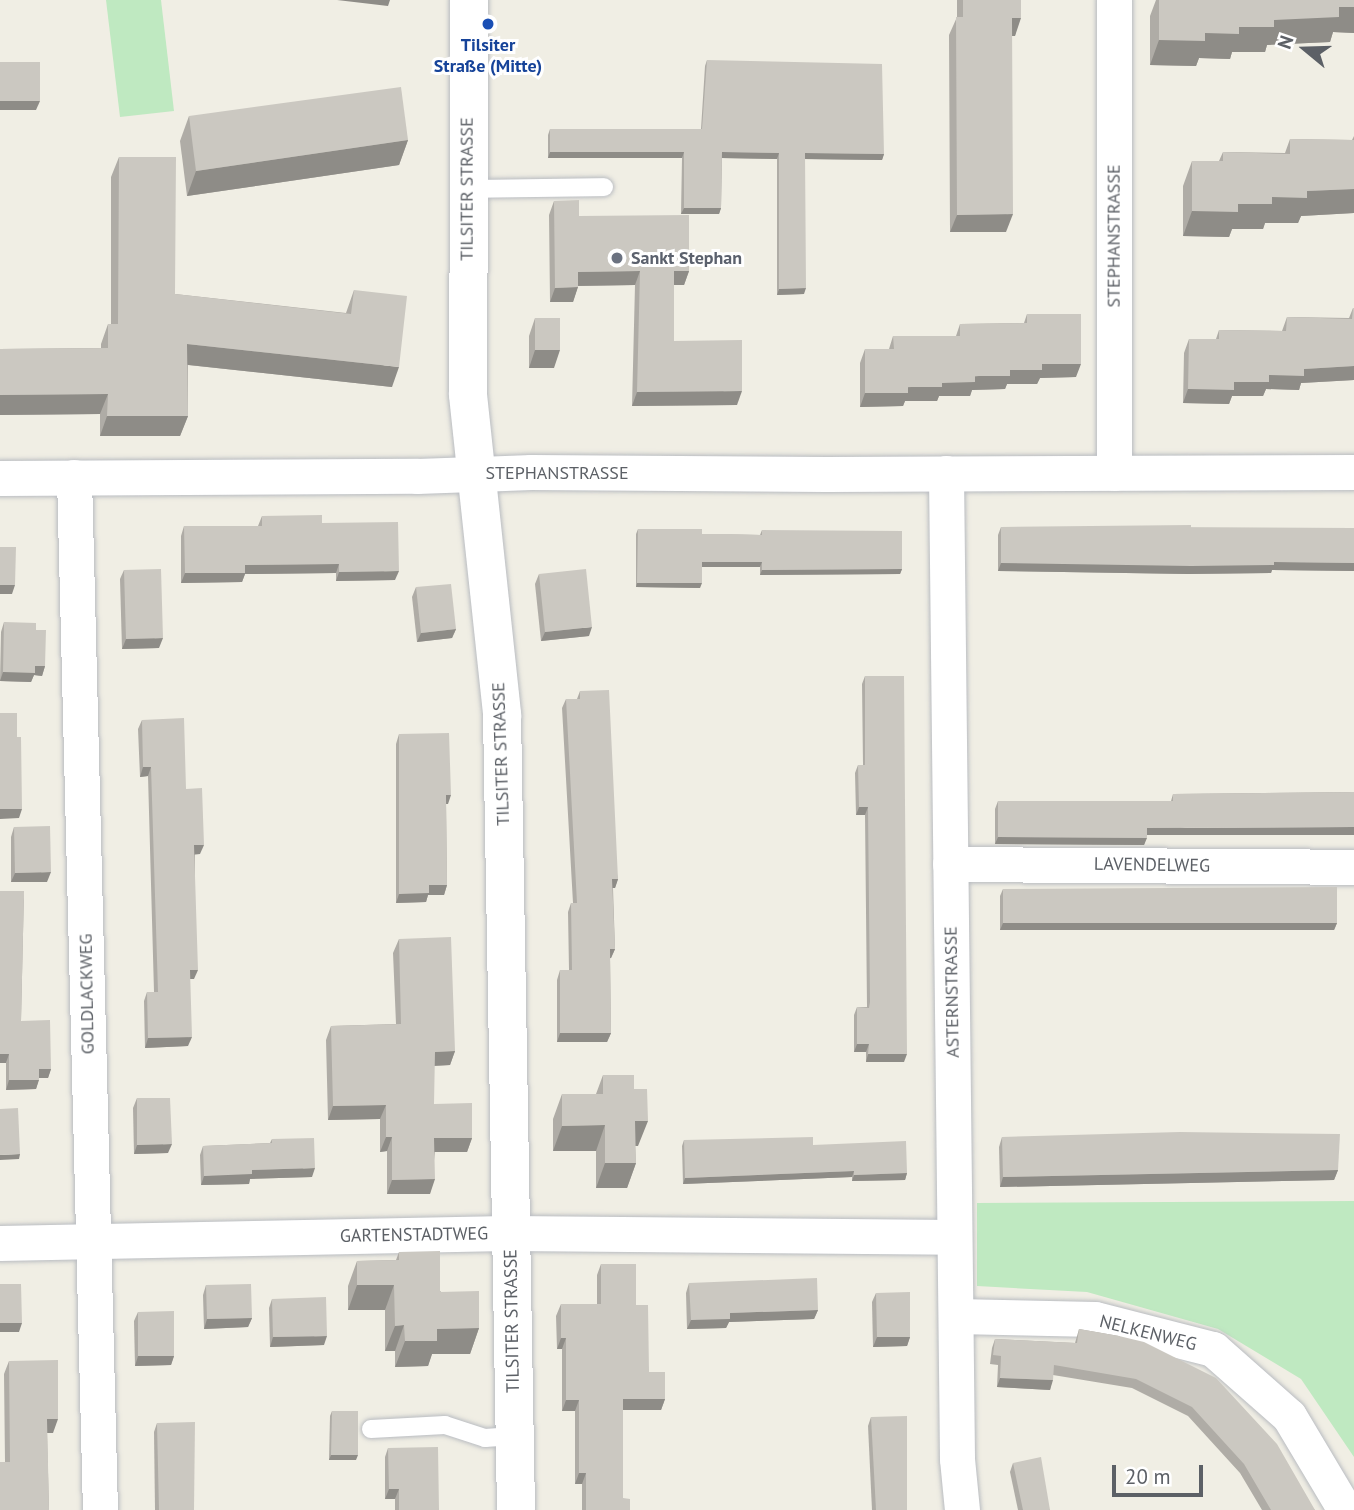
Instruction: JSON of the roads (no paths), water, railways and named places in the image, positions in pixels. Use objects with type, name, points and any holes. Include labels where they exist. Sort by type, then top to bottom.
[{"type":"street","name":"TILSITER STRASSE","points":[[469,0],[466,189],[468,395],[502,715],[516,1510]]},
{"type":"street","name":"STEPHANSTRASSE","points":[[1114,0],[1114,473]]},
{"type":"street","name":"STEPHANSTRASSE","points":[[0,478],[1354,472]]},
{"type":"street","name":"ASTERNSTRASSE","points":[[946,474],[957,1460],[962,1510]]},
{"type":"street","name":"GOLDLACKWEG","points":[[74,477],[100,1510]]},
{"type":"street","name":"LAVENDELWEG","points":[[950,864],[1354,867]]},
{"type":"street","name":"GARTENSTADTWEG","points":[[0,1243],[510,1233],[954,1237]]},
{"type":"street","name":"NELKENWEG","points":[[956,1316],[1096,1319],[1213,1349],[1289,1416],[1345,1510]]},
{"type":"lane","points":[[466,189],[604,187]]},
{"type":"lane","points":[[371,1429],[445,1425],[485,1437],[514,1436]]},
{"type":"place","name":"Tilsiter Straße (Mitte)","points":[[488,24]]},
{"type":"place","name":"Sankt Stephan","points":[[617,258]]}]
